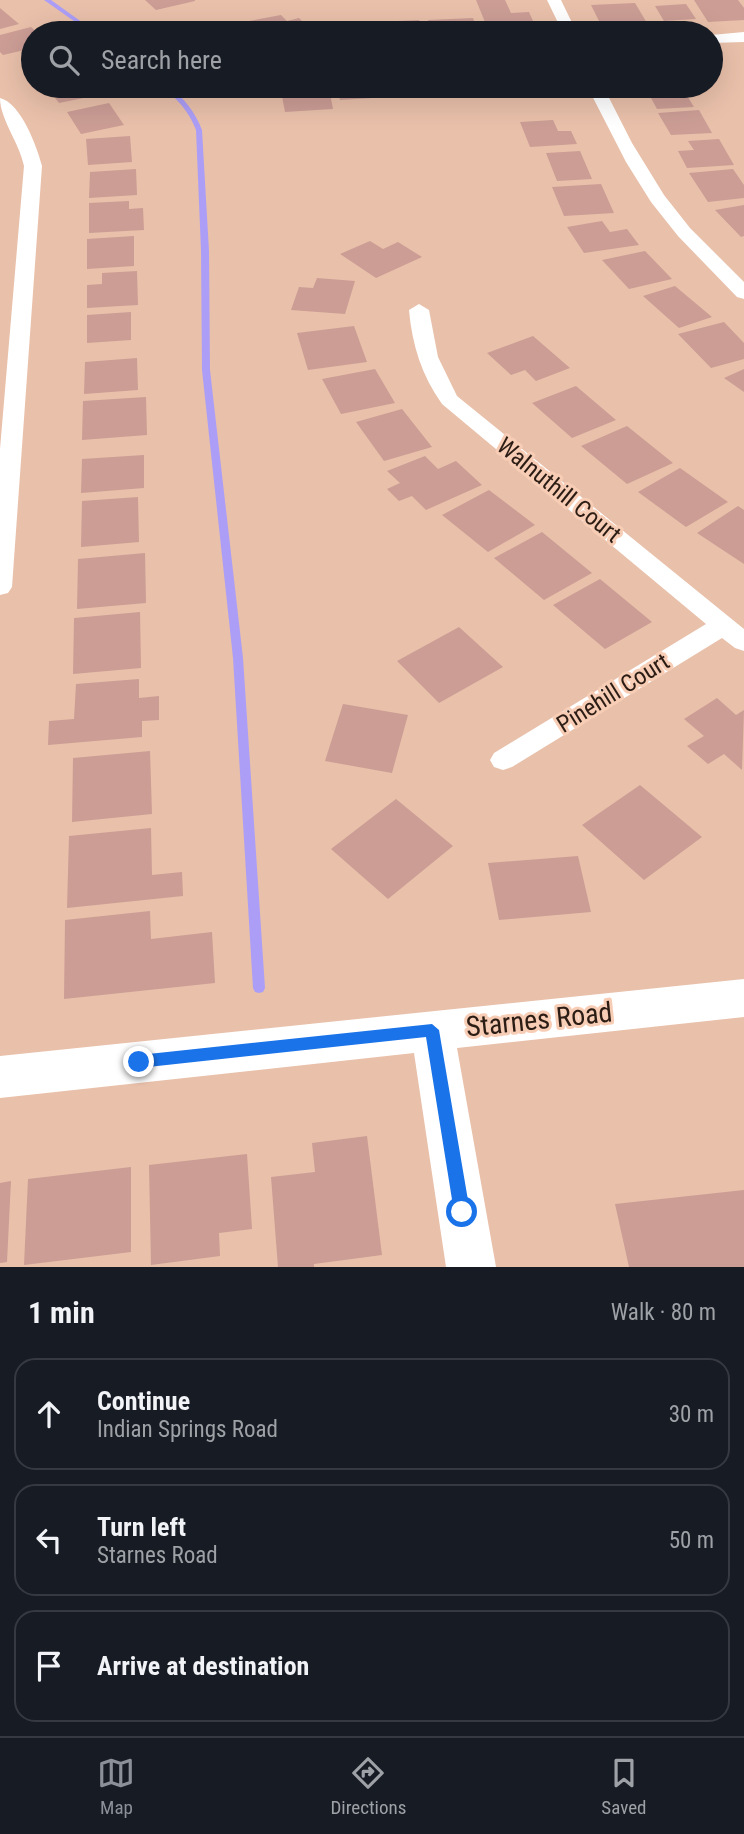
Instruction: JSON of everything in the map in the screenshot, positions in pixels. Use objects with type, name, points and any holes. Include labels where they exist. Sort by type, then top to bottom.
[{"type":"main road","name":"Starnes Road","points":[[0,1077],[744,998]]},
{"type":"main road","points":[[432,1030],[471,1267]]},
{"type":"street","points":[[554,0],[564,21]]},
{"type":"street","points":[[723,38],[744,37]]},
{"type":"street","points":[[601,98],[625,148],[657,198],[683,231],[744,293]]},
{"type":"street","points":[[0,103],[14,118],[29,146],[33,166],[0,587]]},
{"type":"street","name":"Walnuthill Court","points":[[419,310],[420,334],[427,361],[449,400],[744,642]]},
{"type":"street","name":"Pinehill Court","points":[[503,760],[724,625]]},
{"type":"building","points":[[145,0],[195,0],[195,1],[156,10]]},
{"type":"building","points":[[476,0],[505,0],[511,13],[529,12],[533,21],[485,21]]},
{"type":"building","points":[[694,0],[738,0],[744,8],[744,20],[707,21]]},
{"type":"building","points":[[635,3],[646,21],[599,21],[591,5]]},
{"type":"building","points":[[686,4],[696,19],[664,21],[655,6]]},
{"type":"building","points":[[0,8],[19,24],[0,29]]},
{"type":"building","points":[[281,15],[287,21],[249,21]]},
{"type":"building","points":[[473,18],[474,21],[428,21]]},
{"type":"building","points":[[21,30],[21,51],[3,55],[0,52],[0,35]]},
{"type":"building","points":[[55,98],[83,98],[59,103]]},
{"type":"building","points":[[282,98],[331,98],[333,109],[285,112]]},
{"type":"building","points":[[339,98],[373,98],[340,100]]},
{"type":"building","points":[[651,98],[688,98],[694,107],[657,109]]},
{"type":"building","points":[[109,103],[124,125],[81,134],[67,112]]},
{"type":"building","points":[[699,110],[712,133],[671,135],[658,113]]},
{"type":"building","points":[[553,120],[558,131],[571,131],[577,144],[530,147],[520,122]]},
{"type":"building","points":[[130,136],[132,162],[88,165],[86,139]]},
{"type":"building","points":[[719,139],[734,165],[687,168],[678,151],[694,150],[688,141]]},
{"type":"building","points":[[580,151],[592,179],[557,181],[546,153]]},
{"type":"building","points":[[136,169],[137,195],[89,198],[90,172]]},
{"type":"building","points":[[733,169],[744,185],[744,198],[708,202],[689,173]]},
{"type":"building","points":[[601,184],[614,213],[564,216],[552,187]]},
{"type":"building","points":[[129,201],[129,209],[143,208],[144,230],[89,233],[89,203]]},
{"type":"building","points":[[744,205],[744,236],[741,237],[715,210]]},
{"type":"building","points":[[602,221],[610,232],[627,229],[639,245],[584,253],[567,227]]},
{"type":"building","points":[[134,236],[134,266],[87,269],[87,239]]},
{"type":"building","points":[[370,241],[383,249],[398,242],[422,257],[376,278],[340,254]]},
{"type":"building","points":[[645,251],[672,279],[629,289],[602,260]]},
{"type":"building","points":[[137,271],[138,305],[87,308],[87,285],[102,284],[102,273]]},
{"type":"building","points":[[317,278],[355,281],[345,314],[291,310],[299,287],[313,288]]},
{"type":"building","points":[[675,286],[712,317],[679,328],[643,296]]},
{"type":"building","points":[[131,312],[131,340],[87,343],[87,315]]},
{"type":"building","points":[[724,322],[744,343],[744,359],[711,368],[678,334]]},
{"type":"building","points":[[354,326],[367,362],[308,370],[297,333]]},
{"type":"building","points":[[533,336],[570,368],[536,381],[525,370],[511,375],[487,353]]},
{"type":"building","points":[[137,358],[138,390],[84,394],[85,362]]},
{"type":"building","points":[[375,369],[395,403],[341,414],[322,379]]},
{"type":"building","points":[[744,369],[744,392],[724,378]]},
{"type":"building","points":[[576,386],[616,420],[572,438],[532,403]]},
{"type":"building","points":[[146,397],[147,435],[82,440],[83,401]]},
{"type":"building","points":[[402,409],[432,447],[384,461],[356,422]]},
{"type":"building","points":[[627,426],[673,463],[627,484],[581,446]]},
{"type":"building","points":[[144,455],[144,488],[81,493],[82,459]]},
{"type":"building","points":[[425,456],[438,469],[456,461],[482,485],[426,510],[412,496],[399,501],[387,489],[400,483],[387,471]]},
{"type":"building","points":[[680,468],[728,502],[686,527],[638,492]]},
{"type":"building","points":[[489,490],[535,525],[488,552],[442,515]]},
{"type":"building","points":[[138,497],[139,542],[81,547],[82,501]]},
{"type":"building","points":[[738,506],[744,510],[744,564],[697,533]]},
{"type":"building","points":[[542,532],[592,573],[544,600],[494,558]]},
{"type":"building","points":[[145,553],[146,603],[77,609],[78,559]]},
{"type":"building","points":[[600,579],[652,622],[605,649],[553,605]]},
{"type":"building","points":[[140,612],[141,668],[73,674],[74,618]]},
{"type":"building","points":[[459,627],[503,667],[439,703],[397,661]]},
{"type":"building","points":[[139,679],[139,698],[159,696],[159,720],[142,721],[142,737],[48,745],[49,721],[74,719],[76,684]]},
{"type":"building","points":[[717,698],[736,715],[744,710],[742,770],[724,754],[708,764],[687,746],[704,736],[684,719]]},
{"type":"building","points":[[343,704],[408,715],[392,773],[325,761]]},
{"type":"building","points":[[150,751],[152,814],[72,822],[73,758]]},
{"type":"building","points":[[640,785],[702,837],[644,880],[582,825]]},
{"type":"building","points":[[396,799],[453,846],[388,899],[331,849]]},
{"type":"building","points":[[151,828],[152,875],[182,872],[183,896],[67,908],[69,836]]},
{"type":"building","points":[[578,856],[591,912],[499,920],[488,863]]},
{"type":"building","points":[[150,911],[151,939],[212,932],[215,983],[64,999],[65,920]]},
{"type":"building","points":[[367,1136],[382,1255],[314,1264],[314,1267],[278,1267],[271,1177],[315,1172],[312,1143]]},
{"type":"building","points":[[247,1154],[252,1229],[219,1233],[220,1256],[151,1265],[149,1165]]},
{"type":"building","points":[[131,1167],[131,1252],[24,1265],[28,1179]]},
{"type":"building","points":[[11,1181],[7,1262],[0,1263],[0,1183]]},
{"type":"building","points":[[744,1190],[744,1267],[629,1267],[615,1204]]},
{"type":"waterway","points":[[47,0],[77,21]]},
{"type":"waterway","points":[[179,98],[186,105],[199,130],[205,251],[206,370],[238,658],[259,988]]},
{"type":"route","points":[[139,1062],[432,1030],[462,1212]]}]
